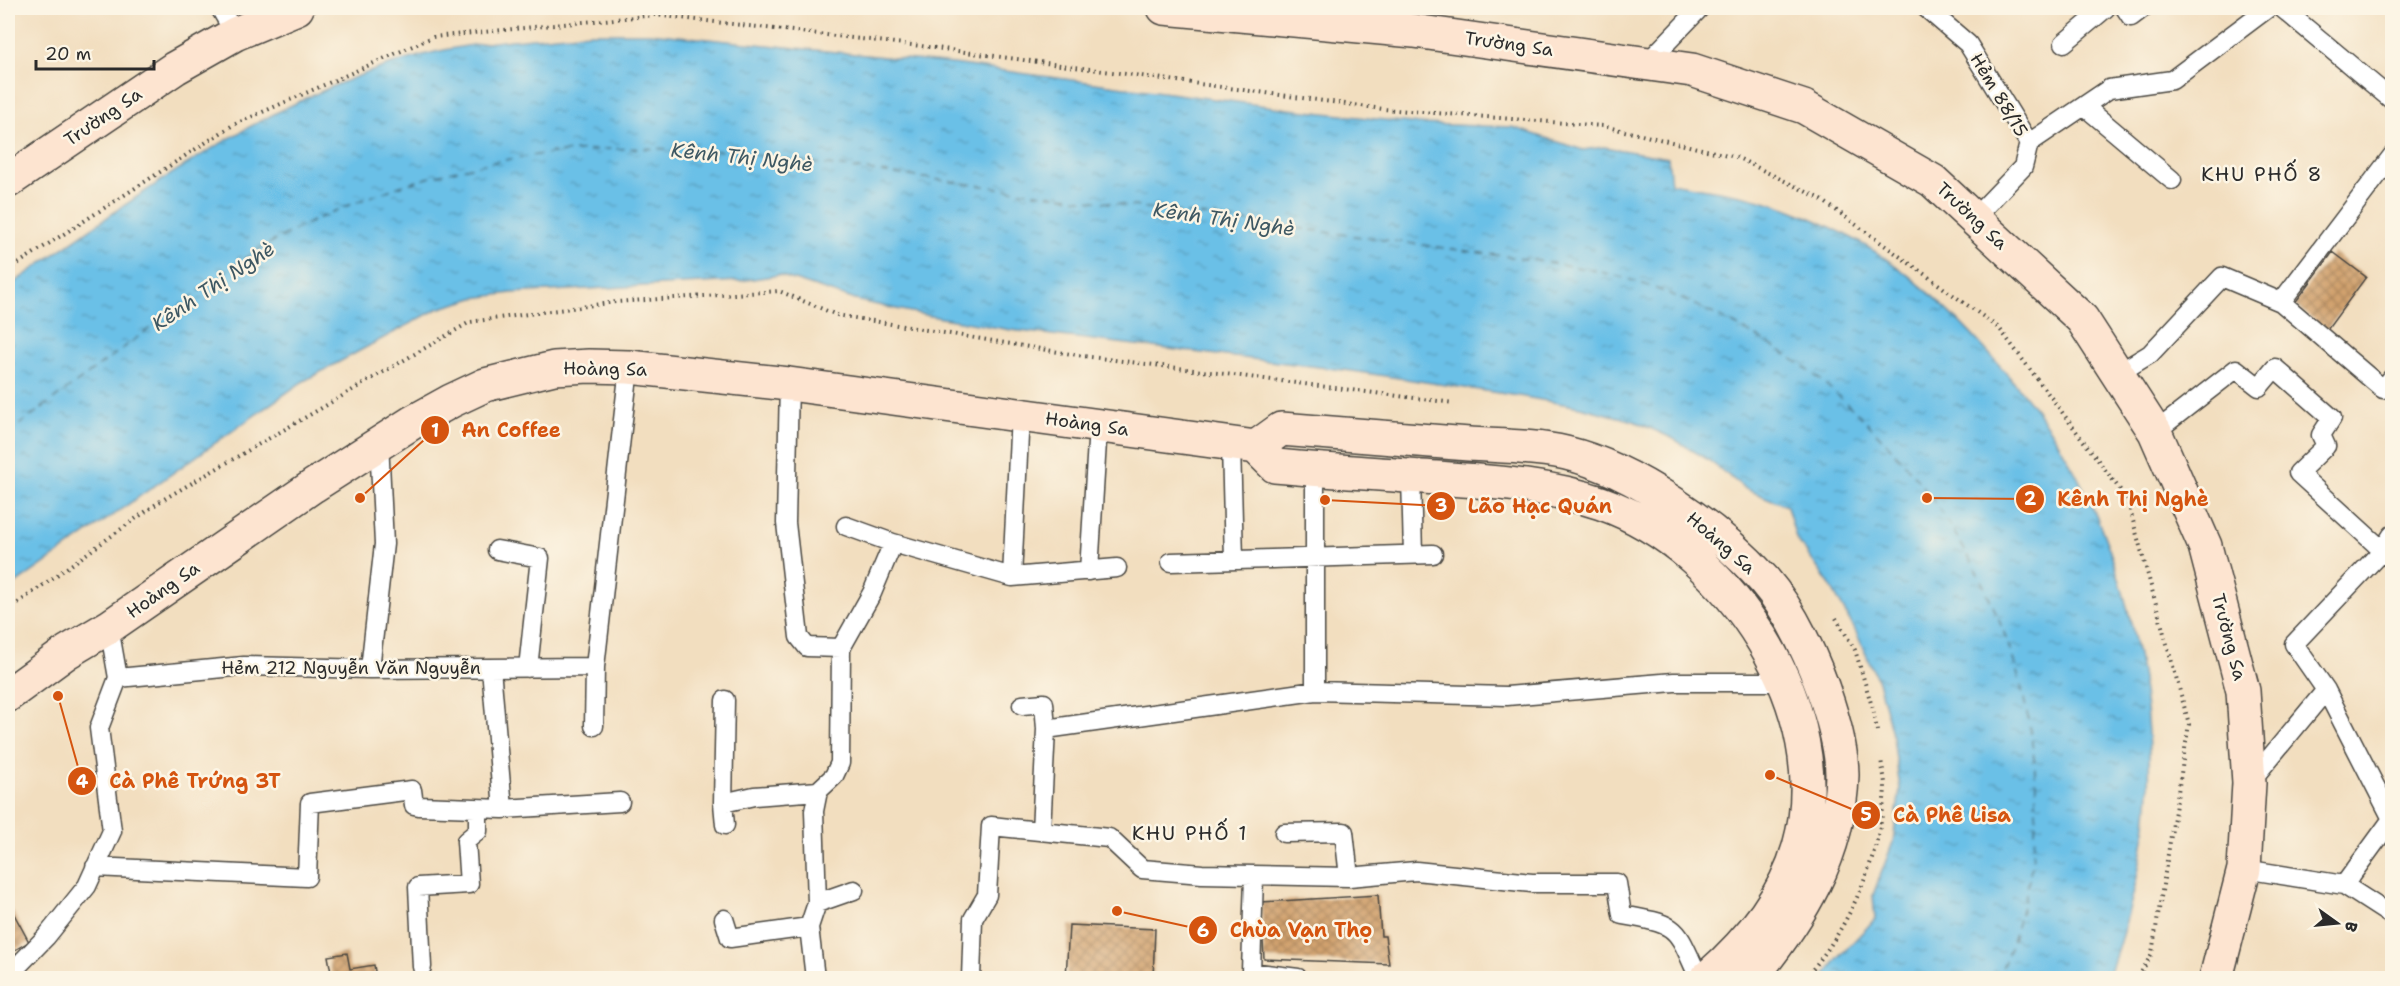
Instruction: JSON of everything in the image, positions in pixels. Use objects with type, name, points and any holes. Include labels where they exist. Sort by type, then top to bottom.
[{"type":"street","name":"Trường Sa","points":[[8,181],[175,68],[228,21],[297,8]]},
{"type":"street","name":"Trường Sa","points":[[1164,8],[1365,16],[1414,31],[1692,70],[1804,107],[1933,181],[1974,218],[2082,319],[2155,432],[2205,546],[2243,692],[2249,783],[2244,869],[2216,978]]},
{"type":"street","name":"Hoàng Sa","points":[[8,695],[67,652],[109,627],[379,442],[451,401],[485,386],[554,368],[629,367],[789,384],[1243,446],[1275,466],[1548,488],[1603,504],[1634,518],[1667,538],[1698,563],[1725,590],[1749,620],[1784,682],[1795,708],[1806,757],[1807,803],[1798,849],[1779,894],[1765,915],[1736,952],[1707,978]]},
{"type":"street","name":"Hoàng Sa","points":[[1243,446],[1281,429],[1566,453],[1623,475],[1678,507],[1722,539],[1765,580],[1797,629],[1820,680],[1836,730],[1842,774],[1836,825],[1822,870],[1802,910],[1751,978]]},
{"type":"street","points":[[1315,470],[1318,432]]},
{"type":"lane","points":[[1647,63],[1700,8]]},
{"type":"lane","name":"Hẻm 88/15","points":[[1926,8],[1968,44],[2029,143],[2023,167],[1974,218]]},
{"type":"lane","points":[[2064,43],[2106,8]]},
{"type":"lane","points":[[2125,8],[2132,16],[2143,8]]},
{"type":"lane","points":[[2029,143],[2109,89],[2172,80],[2268,8]]},
{"type":"lane","points":[[2282,8],[2392,100]]},
{"type":"lane","points":[[2084,106],[2172,180]]},
{"type":"lane","points":[[2281,302],[2392,156]]},
{"type":"lane","points":[[2117,374],[2150,354],[2222,278],[2281,302],[2383,389],[2392,378]]},
{"type":"lane","points":[[594,726],[595,667],[629,367]]},
{"type":"lane","points":[[2155,432],[2236,369],[2259,387],[2275,368],[2332,418],[2321,435],[2326,446],[2298,473],[2387,555]]},
{"type":"lane","points":[[789,384],[786,523],[799,637],[807,647],[841,648]]},
{"type":"lane","points":[[1012,577],[1020,415]]},
{"type":"lane","points":[[1089,571],[1098,426]]},
{"type":"lane","points":[[370,669],[384,544],[379,442]]},
{"type":"lane","points":[[1234,560],[1243,446]]},
{"type":"lane","points":[[1315,470],[1315,691]]},
{"type":"lane","points":[[1412,476],[1413,555]]},
{"type":"lane","points":[[846,526],[893,543],[1012,577],[1117,568]]},
{"type":"lane","points":[[2344,885],[2392,819],[2326,690],[2294,644],[2387,555],[2392,535]]},
{"type":"lane","points":[[814,978],[809,927],[817,903],[814,811],[818,791],[834,776],[840,763],[841,648],[872,593],[893,543]]},
{"type":"lane","points":[[497,550],[540,558],[528,668]]},
{"type":"lane","points":[[1172,562],[1433,554]]},
{"type":"lane","points":[[8,976],[46,938],[87,886],[112,831],[99,729],[118,678],[109,627]]},
{"type":"lane","name":"Hẻm 212 Nguyễn Văn Nguyễn","points":[[118,678],[244,666],[370,669],[595,667]]},
{"type":"lane","name":"Hẻm 212 Nguyễn Văn Nguyễn","points":[[491,668],[503,809]]},
{"type":"lane","points":[[1046,729],[1315,691],[1507,696],[1674,682],[1784,682]]},
{"type":"lane","points":[[2249,783],[2326,690]]},
{"type":"lane","points":[[725,700],[723,803],[725,825]]},
{"type":"lane","points":[[1022,705],[1044,703],[1046,729],[1041,831]]},
{"type":"lane","points":[[95,867],[307,877],[310,803],[412,790],[414,806],[503,809],[620,802]]},
{"type":"lane","points":[[723,803],[754,796],[818,791]]},
{"type":"lane","points":[[422,967],[418,888],[469,884],[466,841],[478,831],[478,809]]},
{"type":"lane","points":[[971,978],[973,918],[987,895],[991,826],[1109,838],[1142,869],[1202,874],[1348,877],[1416,871],[1532,883],[1617,883],[1622,915],[1660,922],[1675,929],[1699,978]]},
{"type":"lane","points":[[1284,833],[1344,832],[1348,877]]},
{"type":"lane","points":[[2244,869],[2344,885],[2392,916]]},
{"type":"lane","points":[[1254,876],[1251,972],[1298,978]]},
{"type":"lane","points":[[817,903],[854,891]]},
{"type":"lane","points":[[724,919],[730,938],[809,927]]},
{"type":"path","points":[[8,270],[233,125],[433,37],[656,15],[921,46],[1383,109],[1603,126],[1736,157],[1819,198],[1999,328],[2127,499],[2189,724],[2152,953],[2138,978]]},
{"type":"water","name":"Kênh Thị Nghè","points":[[590,33],[649,33],[953,64],[1419,124],[1512,127],[1583,150],[1604,147],[1668,158],[1671,183],[1741,195],[1776,205],[1828,226],[1882,256],[1917,282],[1964,327],[2041,416],[2085,491],[2117,573],[2130,617],[2139,661],[2149,748],[2149,790],[2144,838],[2135,886],[2108,978],[1823,978],[1837,959],[1875,919],[1873,895],[1893,842],[1900,789],[1893,737],[1878,681],[1856,632],[1830,585],[1796,538],[1787,506],[1746,489],[1707,459],[1672,438],[1634,421],[1580,407],[1352,371],[1011,330],[859,301],[779,275],[740,281],[511,293],[474,298],[437,309],[302,382],[8,589],[8,287],[106,218],[205,153],[310,96],[365,73],[443,50]]},
{"type":"building","points":[[2333,252],[2366,277],[2327,330],[2294,304]]},
{"type":"building","points":[[1378,895],[1381,936],[1385,936],[1389,964],[1264,959],[1261,902]]},
{"type":"building","points":[[8,903],[29,942],[8,954]]},
{"type":"building","points":[[1069,925],[1155,929],[1153,978],[1066,978]]},
{"type":"building","points":[[347,953],[350,969],[374,965],[376,978],[332,978],[328,956]]},
{"type":"ferry route","points":[[8,433],[225,271],[284,236],[325,215],[412,183],[457,170],[547,154],[625,149],[724,151],[1511,257],[1572,266],[1631,280],[1672,295],[1732,323],[1790,357],[1835,393],[1860,416],[1905,465],[1945,519],[1979,577],[2006,639],[2025,703],[2035,769],[2035,836],[2024,902],[1997,978]]},
{"type":"place","name":"An Coffee","points":[[360,498]]},
{"type":"place","name":"Kênh Thị Nghè","points":[[1927,498]]},
{"type":"place","name":"Lão Hạc Quán","points":[[1325,500]]},
{"type":"place","name":"Cà Phê Trứng 3T","points":[[58,696]]},
{"type":"place","name":"Cà Phê Lisa","points":[[1770,775]]},
{"type":"place","name":"Chùa Vạn Thọ","points":[[1117,911]]},
{"type":"district","name":"KHU PHỐ 8","points":[[2262,174]]},
{"type":"district","name":"KHU PHỐ 1","points":[[1190,833]]}]
